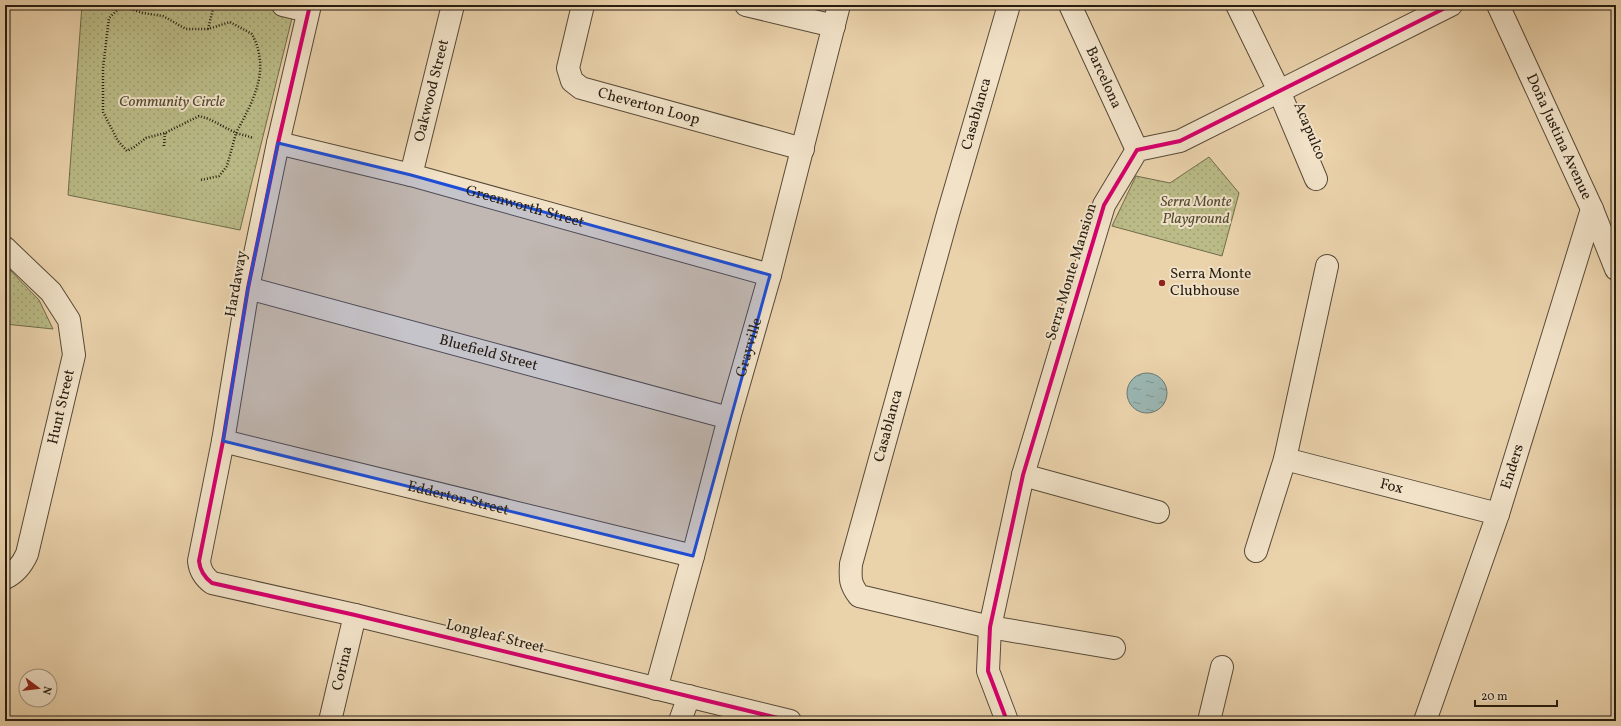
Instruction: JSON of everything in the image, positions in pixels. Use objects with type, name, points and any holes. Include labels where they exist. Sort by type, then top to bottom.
[{"type":"street","points":[[283,5],[309,8]]},
{"type":"street","name":"Oakwood Street","points":[[411,175],[453,5]]},
{"type":"street","name":"Cheverton Loop","points":[[583,5],[568,68],[572,80],[581,88],[803,149]]},
{"type":"street","points":[[746,5],[834,26]]},
{"type":"street","name":"Grayville","points":[[656,689],[729,418],[770,275],[839,5]]},
{"type":"street","name":"Casablanca","points":[[1009,5],[948,214],[851,564],[850,575],[852,587],[859,596],[990,626],[1114,648]]},
{"type":"street","name":"Barcelona","points":[[1070,5],[1137,150]]},
{"type":"street","name":"Acapulco","points":[[1237,5],[1279,91],[1316,179]]},
{"type":"street","points":[[1137,150],[1180,141],[1451,5]]},
{"type":"street","name":"Doña Justina Avenue","points":[[1498,5],[1592,209],[1616,269]]},
{"type":"street","name":"Hardaway","points":[[200,569],[199,561],[223,441],[248,288],[278,143],[309,8]]},
{"type":"street","name":"Greenworth Street","points":[[278,143],[411,175],[770,275]]},
{"type":"street","name":"Serra Monte Mansion","points":[[1007,721],[988,671],[990,626],[1023,474],[1104,205],[1137,150]]},
{"type":"street","name":"Enders","points":[[1425,721],[1498,514],[1592,209]]},
{"type":"street","name":"Hunt Street","points":[[5,248],[51,292],[68,320],[74,355],[27,554],[22,565],[13,574],[5,578]]},
{"type":"street","points":[[1256,551],[1284,459],[1327,266]]},
{"type":"street","name":"Bluefield Street","points":[[248,288],[729,418]]},
{"type":"street","name":"Edderton Street","points":[[223,441],[693,556]]},
{"type":"street","name":"Fox","points":[[1284,459],[1498,514]]},
{"type":"street","points":[[1023,474],[1158,512]]},
{"type":"street","name":"Longleaf Street","points":[[200,569],[205,577],[212,583],[355,615],[790,721]]},
{"type":"street","name":"Corina","points":[[330,721],[355,615]]},
{"type":"street","points":[[1209,721],[1222,667]]},
{"type":"street","points":[[680,721],[689,696]]},
{"type":"path","points":[[208,30],[214,5]]},
{"type":"path","points":[[201,180],[219,176],[227,166],[236,133],[259,84],[260,55],[252,34],[230,22],[208,30],[186,30],[163,16],[143,13],[122,6],[109,18],[103,68],[103,112],[118,141],[127,151],[146,138],[165,133],[199,116],[209,119],[236,133],[278,143]]},
{"type":"path","points":[[164,146],[165,133]]},
{"type":"highlighted area","points":[[278,143],[411,175],[770,275],[693,556],[223,441],[248,288]]},
{"type":"green space","name":"Community Circle","points":[[82,5],[257,5],[293,14],[240,230],[68,195]]},
{"type":"green space","name":"Serra Monte Playground","points":[[1209,157],[1239,193],[1222,256],[1112,226],[1136,176],[1170,183]]},
{"type":"green space","points":[[5,265],[39,300],[53,329],[5,324]]},
{"type":"water","points":[[1147,373],[1161,379],[1167,393],[1161,407],[1147,413],[1133,407],[1127,393],[1133,379]]},
{"type":"cycle path","points":[[310,5],[278,143],[248,288],[223,441],[199,561],[203,574],[212,583],[355,615],[790,721]]},
{"type":"cycle path","points":[[1007,721],[988,671],[990,627],[1023,475],[1104,205],[1137,150],[1180,141],[1451,5]]},
{"type":"place","name":"Serra Monte Clubhouse","points":[[1162,283]]}]
